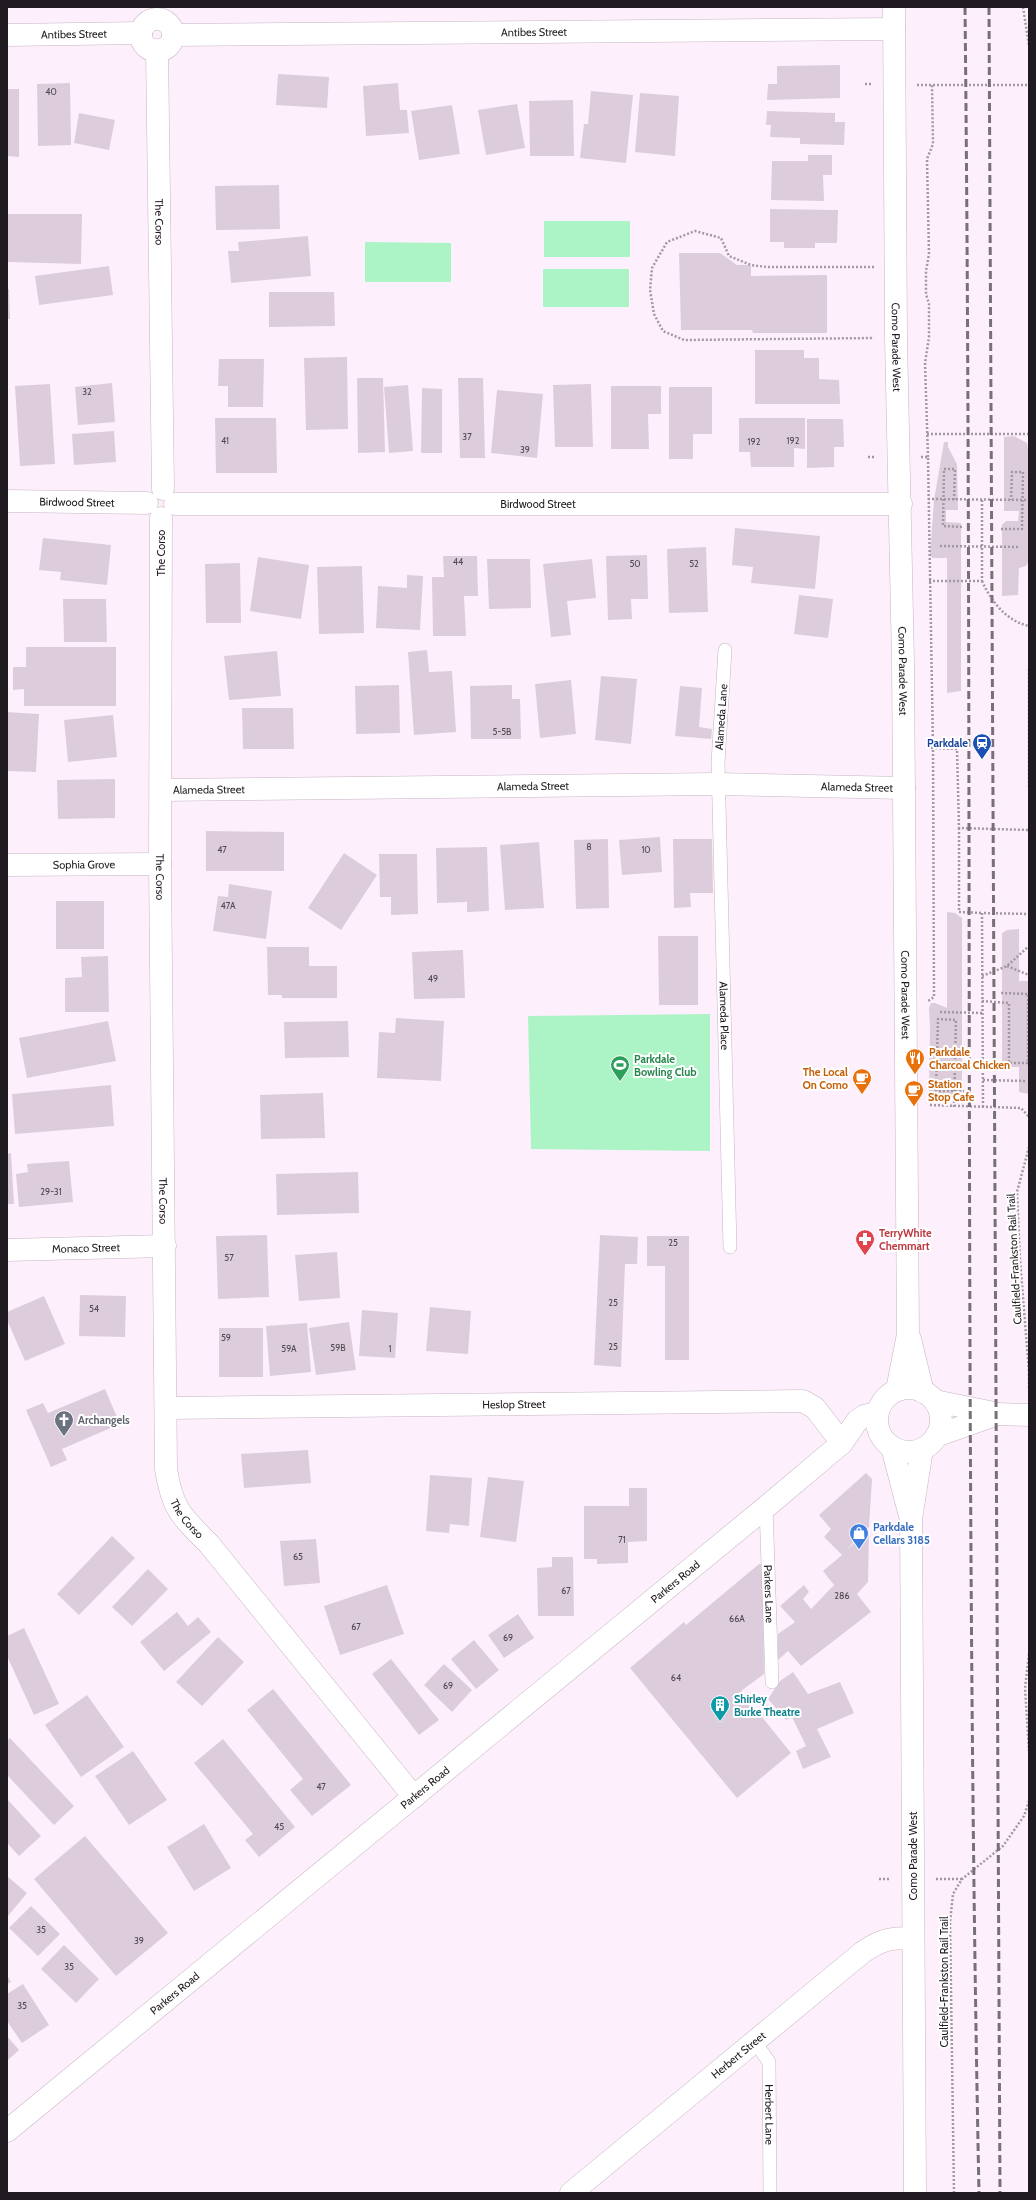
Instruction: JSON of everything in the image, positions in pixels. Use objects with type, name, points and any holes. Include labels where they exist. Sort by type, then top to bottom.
[{"type":"street","name":"Como Parade West","points":[[894,7],[896,338],[901,504],[904,788],[908,1334],[897,1390]]},
{"type":"street","points":[[157,13],[167,22],[173,35],[170,44],[162,50],[157,50],[148,47],[142,39],[141,33],[145,24],[157,13]]},
{"type":"street","name":"Antibes Street","points":[[173,35],[894,29]]},
{"type":"street","name":"Antibes Street","points":[[7,35],[141,33]]},
{"type":"street","name":"The Corso","points":[[157,50],[162,503],[162,790],[160,864],[167,1408],[166,1469],[170,1493],[182,1517],[209,1544],[414,1797]]},
{"type":"street","name":"Birdwood Street","points":[[7,501],[162,503],[901,504]]},
{"type":"street","name":"Alameda Street","points":[[162,790],[718,784],[904,788]]},
{"type":"street","name":"Sophia Grove","points":[[7,865],[160,864]]},
{"type":"street","name":"Monaco Street","points":[[7,1250],[165,1246]]},
{"type":"street","name":"Como Parade West","points":[[908,1334],[929,1396]]},
{"type":"street","points":[[889,1445],[878,1429],[877,1413],[881,1403],[888,1395],[897,1390],[915,1388],[929,1396],[1000,1414],[1029,1415]]},
{"type":"street","points":[[929,1396],[941,1418],[929,1442]]},
{"type":"street","name":"Heslop Street","points":[[167,1408],[803,1401],[815,1408],[842,1443]]},
{"type":"street","name":"Parkers Road","points":[[7,2132],[766,1507],[842,1443],[857,1421],[864,1416],[877,1413]]},
{"type":"street","points":[[842,1443],[866,1441],[889,1445],[902,1451],[912,1452],[929,1442],[1000,1414]]},
{"type":"street","name":"Como Parade West","points":[[915,2193],[911,1519],[929,1442]]},
{"type":"street","name":"Como Parade West","points":[[889,1445],[911,1519]]},
{"type":"street","name":"Herbert Street","points":[[572,2193],[880,1940],[892,1938],[913,1938]]},
{"type":"lane","name":"Alameda Lane","points":[[718,784],[725,650]]},
{"type":"lane","name":"Alameda Place","points":[[718,784],[730,1247]]},
{"type":"lane","name":"Parkers Lane","points":[[766,1507],[772,1682]]},
{"type":"lane","name":"Herbert Lane","points":[[755,2042],[770,2062],[770,2193]]},
{"type":"path","points":[[1023,7],[1029,46]]},
{"type":"path","points":[[865,84],[1029,84]]},
{"type":"path","points":[[928,457],[925,364],[930,337],[929,304],[926,294],[929,254],[927,159],[933,144],[932,85]]},
{"type":"path","points":[[896,267],[751,265],[729,256],[721,238],[695,232],[667,242],[652,268],[650,290],[654,314],[663,331],[684,340],[896,338]]},
{"type":"path","points":[[927,434],[1029,434]]},
{"type":"path","points":[[954,500],[954,469],[944,469],[943,526],[963,527]]},
{"type":"path","points":[[1001,529],[1022,529],[1023,472],[1012,472],[1012,500]]},
{"type":"path","points":[[928,499],[1029,500]]},
{"type":"path","points":[[982,500],[982,581],[992,601],[998,608],[1010,617],[1029,626]]},
{"type":"path","points":[[963,547],[940,546],[1020,547],[1001,548]]},
{"type":"path","points":[[930,580],[982,581]]},
{"type":"path","points":[[1029,669],[1029,788]]},
{"type":"path","points":[[932,748],[957,749],[959,912],[1029,914]]},
{"type":"path","points":[[959,828],[1029,830]]},
{"type":"path","points":[[982,913],[983,1107]]},
{"type":"path","points":[[982,976],[1007,966],[1029,946]]},
{"type":"path","points":[[1007,966],[1029,975]]},
{"type":"path","points":[[982,1001],[1009,1003],[1009,1063],[1028,1063],[1028,994],[1001,993]]},
{"type":"path","points":[[963,1012],[940,1012],[982,1013]]},
{"type":"path","points":[[954,1106],[954,1092],[954,1085],[954,1078],[956,1020],[938,1019],[936,1091],[950,1091],[957,1091],[964,1092]]},
{"type":"path","points":[[983,1080],[1027,1081],[1002,1081]]},
{"type":"path","points":[[906,1106],[1021,1108],[1029,1117]]},
{"type":"path","name":"Caulfield-Frankston Rail Trail","points":[[1029,1147],[1017,1192],[1029,1388]]},
{"type":"path","points":[[1029,1654],[1024,1688],[1029,1751]]},
{"type":"path","name":"Caulfield-Frankston Rail Trail","points":[[954,2193],[950,1922],[953,1894],[962,1879],[1003,1846],[1024,1816],[1029,1801]]},
{"type":"green space","points":[[544,221],[630,221],[630,257],[544,257]]},
{"type":"green space","points":[[365,242],[451,243],[451,282],[365,282]]},
{"type":"green space","points":[[543,269],[629,269],[629,307],[543,307]]},
{"type":"green space","name":"Parkdale Bowling Club","points":[[710,1014],[710,1151],[531,1149],[528,1016]]},
{"type":"building","points":[[840,65],[840,98],[767,100],[768,84],[777,84],[777,66]]},
{"type":"building","points":[[278,74],[329,77],[327,108],[276,105]]},
{"type":"building","points":[[70,83],[71,145],[38,146],[37,84]]},
{"type":"building","points":[[398,83],[400,110],[407,110],[409,133],[366,136],[363,86]]},
{"type":"building","points":[[7,89],[19,89],[19,157],[7,156]]},
{"type":"building","points":[[591,91],[633,95],[626,163],[580,158],[584,124],[588,124]]},
{"type":"building","points":[[640,93],[679,96],[675,156],[635,152]]},
{"type":"building","points":[[573,100],[574,156],[530,156],[529,101]]},
{"type":"building","points":[[517,104],[525,148],[486,155],[478,110]]},
{"type":"building","points":[[452,105],[460,154],[419,160],[411,111]]},
{"type":"building","points":[[767,111],[835,113],[835,122],[845,122],[844,145],[800,144],[800,138],[770,137],[771,125],[766,125]]},
{"type":"building","points":[[79,113],[115,120],[109,150],[74,143]]},
{"type":"building","points":[[808,155],[832,155],[832,175],[823,175],[824,201],[771,200],[772,161],[808,161]]},
{"type":"building","points":[[279,185],[280,229],[216,230],[215,186]]},
{"type":"building","points":[[770,209],[838,210],[837,243],[815,243],[815,248],[784,248],[784,242],[770,242]]},
{"type":"building","points":[[7,214],[82,214],[81,264],[7,262]]},
{"type":"building","points":[[308,236],[311,276],[231,283],[228,251],[239,251],[238,242]]},
{"type":"building","points":[[679,253],[720,253],[737,265],[751,265],[751,276],[827,275],[827,333],[753,333],[752,330],[681,330]]},
{"type":"building","points":[[109,266],[113,295],[39,305],[35,276]]},
{"type":"building","points":[[7,289],[9,289],[10,319],[7,319]]},
{"type":"building","points":[[269,292],[334,292],[335,326],[269,327]]},
{"type":"building","points":[[755,350],[804,350],[804,358],[819,358],[819,379],[839,380],[840,404],[755,404]]},
{"type":"building","points":[[347,357],[348,429],[306,430],[304,358]]},
{"type":"building","points":[[219,359],[264,359],[263,407],[228,407],[228,386],[218,386]]},
{"type":"building","points":[[357,378],[383,378],[385,452],[358,453]]},
{"type":"building","points":[[458,378],[483,378],[485,458],[460,458]]},
{"type":"building","points":[[112,383],[115,422],[78,425],[75,387]]},
{"type":"building","points":[[50,384],[55,464],[20,466],[15,386]]},
{"type":"building","points":[[591,384],[593,447],[555,447],[553,385]]},
{"type":"building","points":[[408,385],[413,451],[389,453],[384,387]]},
{"type":"building","points":[[611,386],[661,386],[661,414],[648,414],[649,449],[611,449]]},
{"type":"building","points":[[669,387],[712,387],[712,434],[693,434],[693,459],[669,459]]},
{"type":"building","points":[[422,388],[442,389],[442,453],[421,453]]},
{"type":"building","points":[[497,390],[543,394],[537,458],[491,453]]},
{"type":"building","points":[[215,418],[276,418],[277,473],[216,473]]},
{"type":"building","points":[[739,418],[805,418],[805,449],[794,448],[794,467],[751,467],[750,452],[739,452]]},
{"type":"building","points":[[807,419],[843,419],[844,447],[834,447],[834,467],[807,468]]},
{"type":"building","points":[[114,431],[116,462],[74,465],[72,434]]},
{"type":"building","points":[[1014,436],[1027,443],[1029,456],[1029,561],[1026,566],[1019,568],[1018,595],[1002,596],[1002,525],[1006,521],[1018,521],[1019,511],[1004,511],[1004,437]]},
{"type":"building","points":[[944,442],[948,442],[948,447],[957,464],[958,510],[946,510],[946,522],[961,523],[961,691],[947,693],[947,558],[932,558],[930,555],[934,500]]},
{"type":"building","points":[[735,528],[820,536],[815,589],[751,583],[753,567],[732,565]]},
{"type":"building","points":[[43,538],[111,545],[107,585],[60,580],[61,572],[39,570]]},
{"type":"building","points":[[706,547],[708,612],[669,613],[667,549]]},
{"type":"building","points":[[647,555],[648,599],[631,599],[632,619],[608,620],[606,556]]},
{"type":"building","points":[[443,556],[477,556],[478,596],[464,596],[466,636],[433,636],[432,577],[444,577]]},
{"type":"building","points":[[258,557],[309,565],[301,619],[250,611]]},
{"type":"building","points":[[487,559],[530,559],[531,608],[489,609]]},
{"type":"building","points":[[592,559],[596,598],[567,601],[571,635],[551,637],[543,564]]},
{"type":"building","points":[[240,563],[241,623],[206,623],[205,564]]},
{"type":"building","points":[[362,566],[364,633],[319,634],[317,567]]},
{"type":"building","points":[[407,575],[423,576],[420,630],[376,628],[378,586],[407,588]]},
{"type":"building","points":[[799,595],[833,599],[828,638],[794,634]]},
{"type":"building","points":[[63,599],[106,599],[107,642],[64,642]]},
{"type":"building","points":[[26,647],[116,647],[116,706],[24,706],[24,689],[13,690],[13,667],[26,667]]},
{"type":"building","points":[[427,650],[429,672],[452,671],[456,732],[414,735],[408,652]]},
{"type":"building","points":[[277,651],[281,696],[229,700],[224,656]]},
{"type":"building","points":[[601,676],[637,679],[631,744],[595,740]]},
{"type":"building","points":[[571,680],[576,734],[540,738],[535,684]]},
{"type":"building","points":[[399,685],[400,733],[356,734],[355,686]]},
{"type":"building","points":[[512,685],[512,699],[520,699],[521,739],[471,739],[470,686]]},
{"type":"building","points":[[680,686],[702,688],[699,727],[712,729],[711,739],[675,736]]},
{"type":"building","points":[[242,708],[293,708],[294,749],[243,749]]},
{"type":"building","points":[[7,712],[39,714],[36,772],[7,771]]},
{"type":"building","points":[[113,715],[117,757],[68,762],[64,720]]},
{"type":"building","points":[[115,779],[115,818],[58,819],[57,780]]},
{"type":"building","points":[[206,831],[284,832],[284,871],[206,871]]},
{"type":"building","points":[[660,837],[662,872],[622,875],[619,840]]},
{"type":"building","points":[[608,839],[609,908],[576,909],[574,840]]},
{"type":"building","points":[[673,839],[712,839],[713,893],[690,893],[691,907],[674,908]]},
{"type":"building","points":[[539,842],[544,908],[505,910],[500,845]]},
{"type":"building","points":[[487,847],[489,911],[467,912],[467,902],[437,903],[436,848]]},
{"type":"building","points":[[344,853],[377,875],[341,930],[308,908]]},
{"type":"building","points":[[379,854],[417,854],[418,914],[391,915],[391,897],[380,897]]},
{"type":"building","points":[[229,884],[272,891],[266,939],[213,931],[218,896],[228,897]]},
{"type":"building","points":[[56,901],[104,901],[104,949],[56,949]]},
{"type":"building","points":[[947,912],[955,913],[962,918],[962,1096],[947,1096],[941,1102],[937,1103],[929,1095],[929,1008],[931,1003],[935,1003],[947,1008]]},
{"type":"building","points":[[1019,929],[1019,981],[1029,981],[1029,1094],[1019,1092],[1019,1067],[1002,1067],[1002,933],[1007,930]]},
{"type":"building","points":[[658,936],[698,936],[698,1005],[659,1005]]},
{"type":"building","points":[[267,947],[309,947],[309,966],[337,966],[337,998],[282,998],[282,995],[268,995]]},
{"type":"building","points":[[463,950],[465,998],[414,999],[412,952]]},
{"type":"building","points":[[108,956],[109,1012],[65,1012],[65,978],[82,977],[81,957]]},
{"type":"building","points":[[396,1018],[444,1021],[441,1081],[377,1078],[379,1032],[395,1033]]},
{"type":"building","points":[[108,1021],[116,1061],[27,1078],[19,1038]]},
{"type":"building","points":[[348,1021],[349,1057],[285,1058],[284,1022]]},
{"type":"building","points":[[111,1085],[114,1126],[15,1134],[12,1094]]},
{"type":"building","points":[[323,1093],[325,1138],[261,1139],[260,1095]]},
{"type":"building","points":[[11,1153],[14,1204],[7,1204],[7,1154]]},
{"type":"building","points":[[69,1161],[73,1202],[19,1207],[16,1174],[28,1172],[27,1164]]},
{"type":"building","points":[[358,1172],[359,1213],[277,1215],[276,1174]]},
{"type":"building","points":[[267,1235],[269,1297],[218,1299],[216,1236]]},
{"type":"building","points":[[600,1235],[638,1237],[637,1264],[625,1264],[621,1367],[594,1365]]},
{"type":"building","points":[[647,1236],[689,1236],[689,1360],[665,1360],[665,1266],[647,1266]]},
{"type":"building","points":[[337,1252],[340,1298],[299,1301],[295,1255]]},
{"type":"building","points":[[80,1295],[126,1296],[125,1337],[79,1336]]},
{"type":"building","points":[[44,1296],[65,1344],[25,1361],[7,1320],[7,1312]]},
{"type":"building","points":[[430,1307],[471,1311],[468,1354],[426,1351]]},
{"type":"building","points":[[362,1310],[398,1313],[395,1358],[359,1356]]},
{"type":"building","points":[[349,1322],[356,1370],[316,1375],[309,1328]]},
{"type":"building","points":[[307,1323],[311,1372],[270,1376],[266,1326]]},
{"type":"building","points":[[219,1328],[263,1328],[263,1377],[219,1377]]},
{"type":"building","name":"Archangels","points":[[105,1389],[120,1424],[62,1449],[67,1460],[51,1467],[26,1410],[43,1403],[48,1413]]},
{"type":"building","points":[[308,1450],[311,1483],[244,1488],[241,1454]]},
{"type":"building","points":[[866,1473],[872,1479],[869,1527],[846,1550],[869,1531],[868,1582],[857,1594],[871,1612],[801,1666],[788,1651],[778,1660],[778,1634],[795,1622],[780,1606],[804,1585],[809,1592],[803,1599],[811,1609],[834,1585],[823,1571],[842,1555],[824,1537],[831,1529],[819,1515]]},
{"type":"building","points":[[430,1475],[472,1478],[469,1526],[450,1524],[449,1533],[426,1531]]},
{"type":"building","points":[[488,1477],[524,1481],[516,1542],[480,1537]]},
{"type":"building","points":[[629,1488],[647,1488],[647,1541],[628,1542],[628,1563],[597,1564],[597,1559],[584,1559],[584,1506],[629,1506]]},
{"type":"building","points":[[112,1536],[135,1558],[79,1615],[57,1594]]},
{"type":"building","points":[[316,1539],[320,1583],[284,1586],[280,1541]]},
{"type":"building","points":[[552,1557],[573,1557],[574,1616],[538,1616],[537,1568],[552,1567]]},
{"type":"building","name":"Shirley Burke Theatre","points":[[759,1564],[763,1564],[764,1674],[741,1691],[791,1753],[737,1798],[630,1668],[684,1622],[686,1625]]},
{"type":"building","points":[[148,1569],[168,1589],[132,1626],[112,1607]]},
{"type":"building","points":[[387,1585],[404,1634],[340,1655],[324,1606]]},
{"type":"building","points":[[177,1612],[188,1626],[198,1617],[211,1632],[164,1671],[140,1642]]},
{"type":"building","points":[[518,1614],[534,1638],[504,1658],[488,1635]]},
{"type":"building","points":[[24,1628],[59,1704],[34,1715],[7,1656],[7,1636]]},
{"type":"building","points":[[218,1637],[244,1662],[202,1706],[176,1682]]},
{"type":"building","points":[[474,1640],[499,1670],[476,1689],[451,1659]]},
{"type":"building","points":[[391,1659],[439,1720],[419,1735],[372,1674]]},
{"type":"building","points":[[444,1664],[472,1690],[452,1712],[424,1685]]},
{"type":"building","points":[[793,1672],[808,1694],[840,1682],[854,1713],[817,1729],[831,1757],[803,1769],[796,1751],[806,1746],[792,1717],[786,1720],[768,1699],[780,1681]]},
{"type":"building","points":[[273,1689],[351,1785],[312,1816],[290,1790],[303,1779],[247,1710]]},
{"type":"building","points":[[87,1695],[124,1747],[81,1777],[45,1725]]},
{"type":"building","points":[[10,1738],[74,1806],[54,1825],[7,1775],[7,1741]]},
{"type":"building","points":[[223,1739],[295,1827],[259,1857],[245,1840],[253,1834],[194,1763]]},
{"type":"building","points":[[133,1751],[167,1800],[129,1825],[95,1776]]},
{"type":"building","points":[[7,1799],[41,1836],[19,1856],[7,1843]]},
{"type":"building","points":[[204,1824],[231,1868],[194,1891],[167,1847]]},
{"type":"building","points":[[85,1836],[168,1933],[116,1976],[34,1879]]},
{"type":"building","points":[[7,1876],[27,1893],[8,1916],[7,1916]]},
{"type":"building","points":[[31,1906],[60,1934],[38,1956],[9,1928]]},
{"type":"building","points":[[64,1945],[99,1979],[76,2003],[41,1969]]},
{"type":"building","points":[[7,1975],[11,1982],[7,1984]]},
{"type":"building","points":[[23,1984],[49,2025],[22,2043],[7,2021],[7,1994]]},
{"type":"building","points":[[7,2036],[19,2050],[7,2061]]},
{"type":"railway","points":[[965,7],[970,1374],[974,1920],[979,2193]]},
{"type":"railway","points":[[989,7],[1000,2193]]},
{"type":"place","name":"Parkdale","points":[[982,760]]},
{"type":"place","name":"Parkdale Charcoal Chicken","points":[[915,1075]]},
{"type":"place","name":"Parkdale Bowling Club","points":[[620,1082]]},
{"type":"place","name":"The Local On Como","points":[[862,1095]]},
{"type":"place","name":"Station Stop Cafe","points":[[914,1107]]},
{"type":"place","name":"TerryWhite Chemmart","points":[[865,1256]]},
{"type":"place","name":"Archangels","points":[[64,1437]]},
{"type":"place","name":"Parkdale Cellars 3185","points":[[859,1550]]},
{"type":"place","name":"Shirley Burke Theatre","points":[[720,1722]]}]
